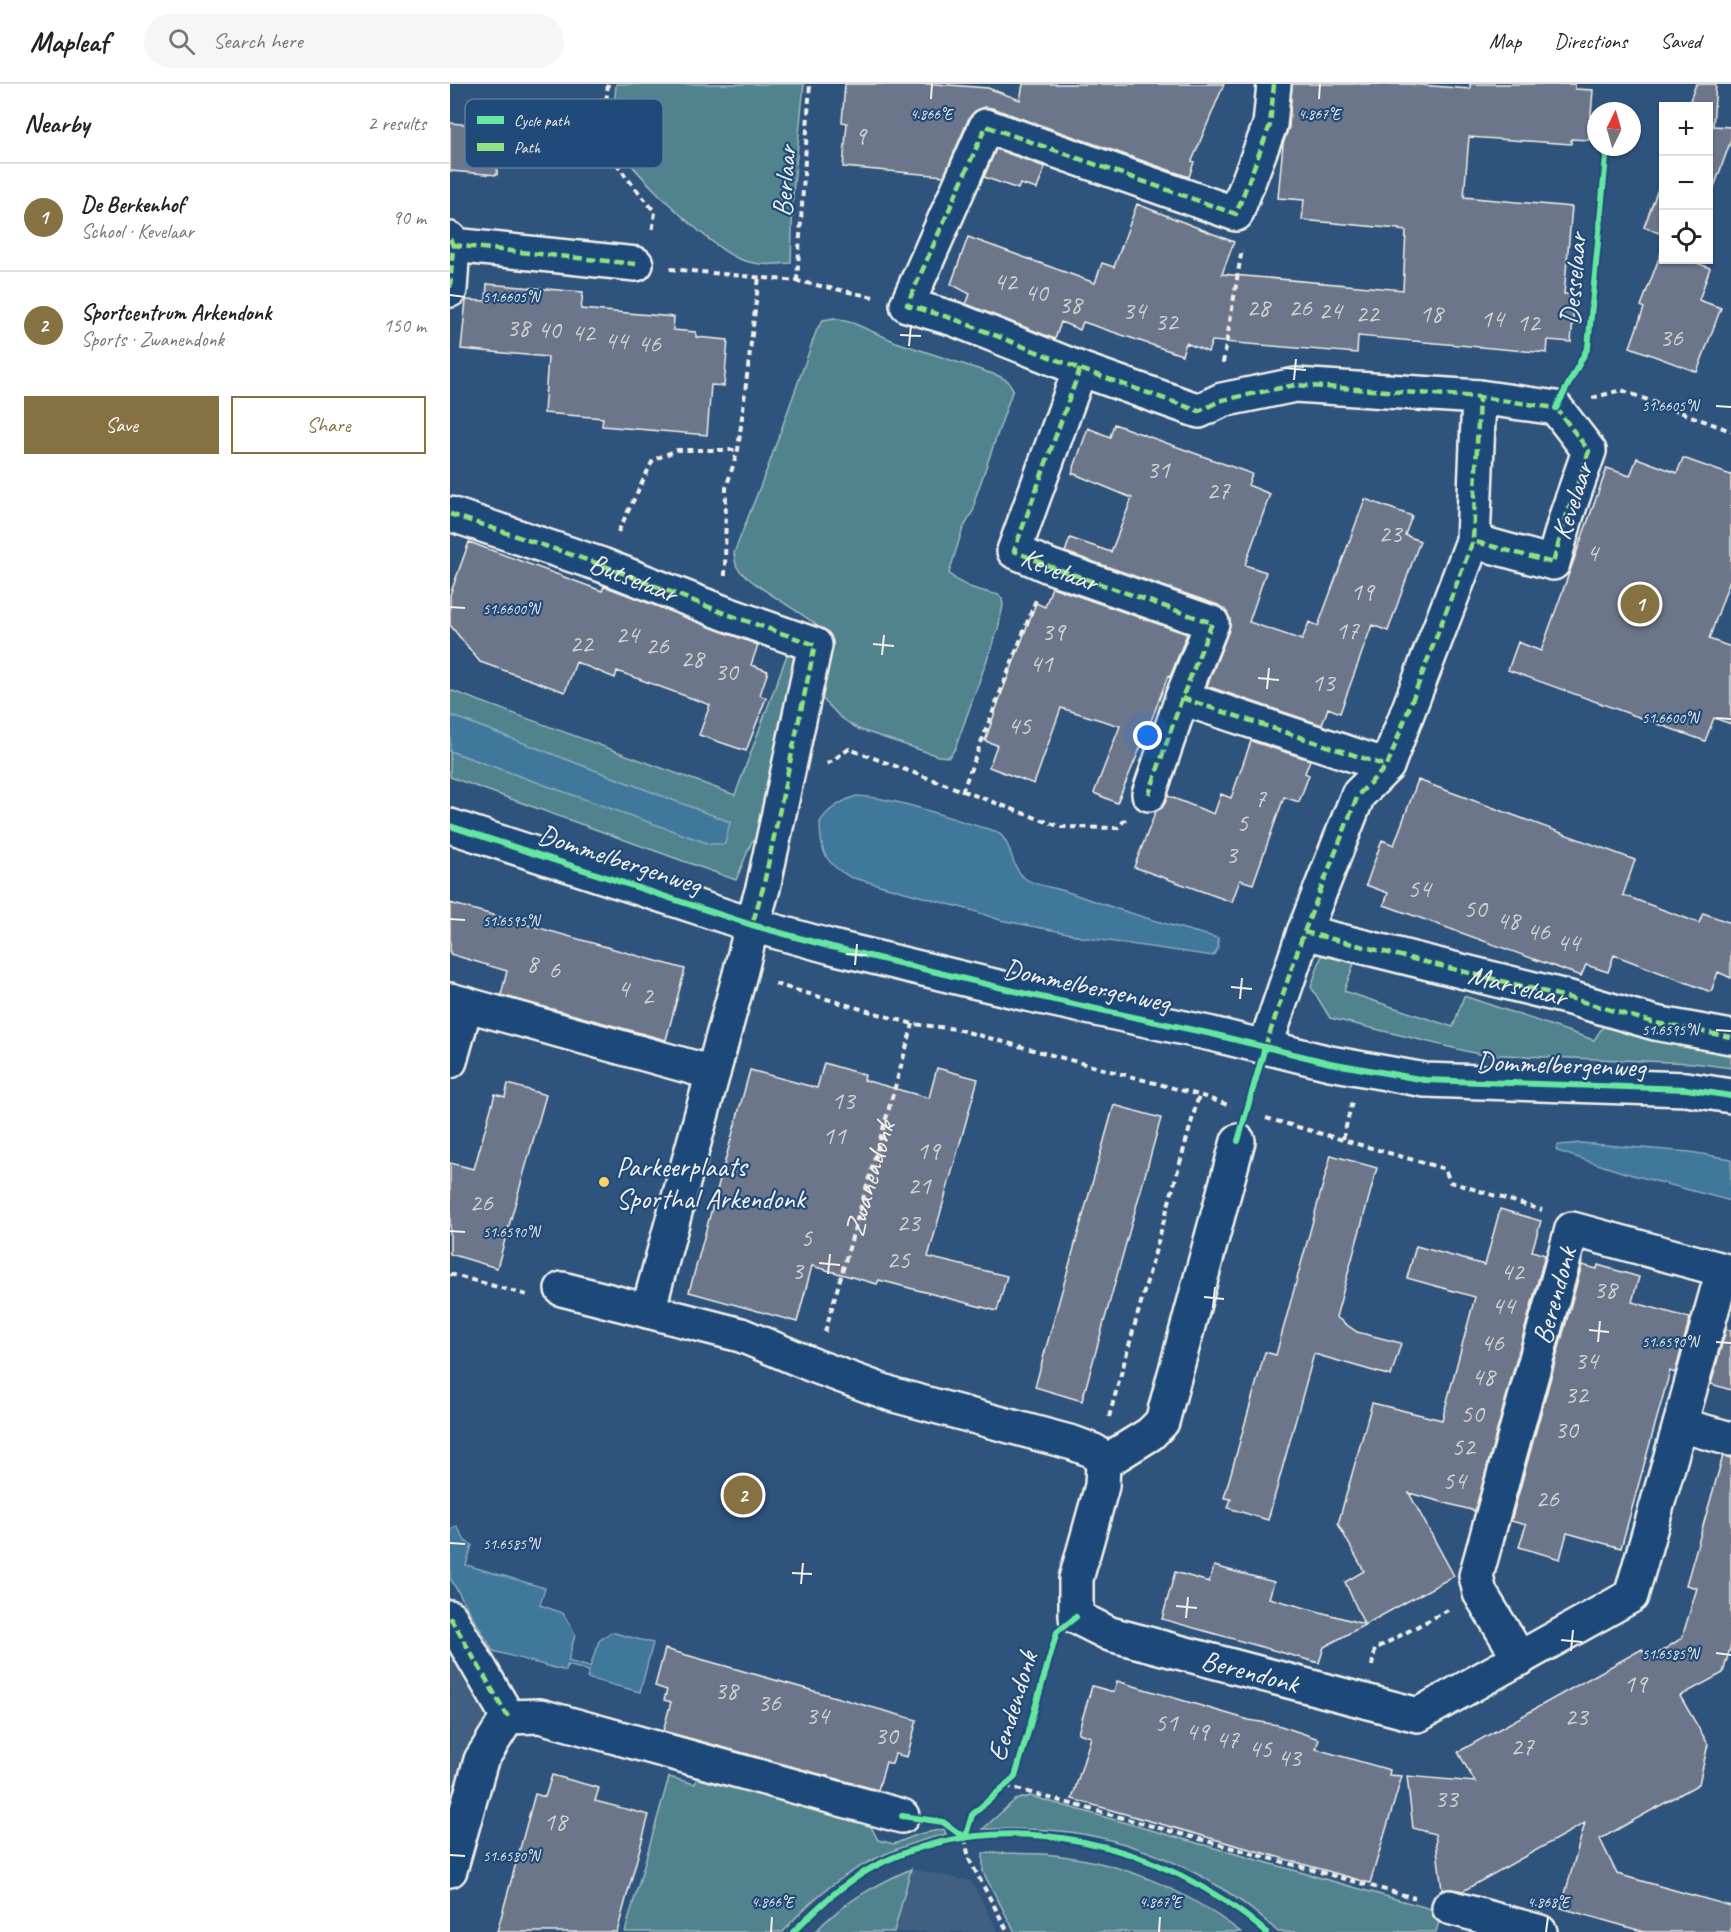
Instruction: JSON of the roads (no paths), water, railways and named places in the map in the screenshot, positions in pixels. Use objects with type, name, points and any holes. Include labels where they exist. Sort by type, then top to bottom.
[{"type":"street","points":[[1265,1047],[1304,932],[1358,795],[1387,766],[1473,541],[1479,397],[1295,385],[1222,400],[1198,411],[1080,369],[954,319],[907,305],[986,126],[1236,214],[1270,125],[1274,84]]},
{"type":"street","points":[[450,290],[452,242],[642,265]]},
{"type":"street","name":"Kevelaar","points":[[1080,369],[1014,551],[1049,566],[1212,623],[1182,698],[1149,794]]},
{"type":"street","name":"Kevelaar","points":[[1473,541],[1553,563],[1589,451],[1556,408],[1479,397]]},
{"type":"street","name":"Butselaar","points":[[450,514],[602,566],[815,645],[764,888],[752,925]]},
{"type":"street","points":[[1182,698],[1387,766]]},
{"type":"street","name":"Dommelbergenweg","points":[[450,826],[752,925],[832,947],[1016,992],[1330,1063],[1425,1080],[1686,1089],[1731,1096]]},
{"type":"street","points":[[648,1311],[752,925]]},
{"type":"street","name":"Marselaar","points":[[1304,932],[1570,998],[1655,1023],[1731,1037]]},
{"type":"street","points":[[450,1061],[458,1002],[713,1073]]},
{"type":"street","points":[[562,1289],[741,1335],[815,1366],[894,1395],[1099,1457],[1150,1434],[1162,1422],[1242,1126]]},
{"type":"street","name":"Berendonk","points":[[1099,1457],[1102,1486],[1077,1579],[1076,1617],[1110,1634],[1418,1715],[1520,1659],[1631,1596],[1723,1270],[1572,1229],[1476,1576],[1480,1593],[1520,1659]]},
{"type":"street","points":[[1680,1425],[1731,1439]]},
{"type":"street","points":[[450,1617],[508,1717]]},
{"type":"street","points":[[508,1717],[540,1716],[902,1815]]},
{"type":"street","points":[[450,1870],[481,1760],[508,1717]]},
{"type":"street","points":[[1449,1907],[1540,1932]]},
{"type":"place","name":"De Berkenhof","points":[[1640,604]]},
{"type":"place","name":"Parkeerplaats Sporthal Arkendonk","points":[[604,1182]]},
{"type":"place","name":"Sportcentrum Arkendonk","points":[[743,1495]]}]
